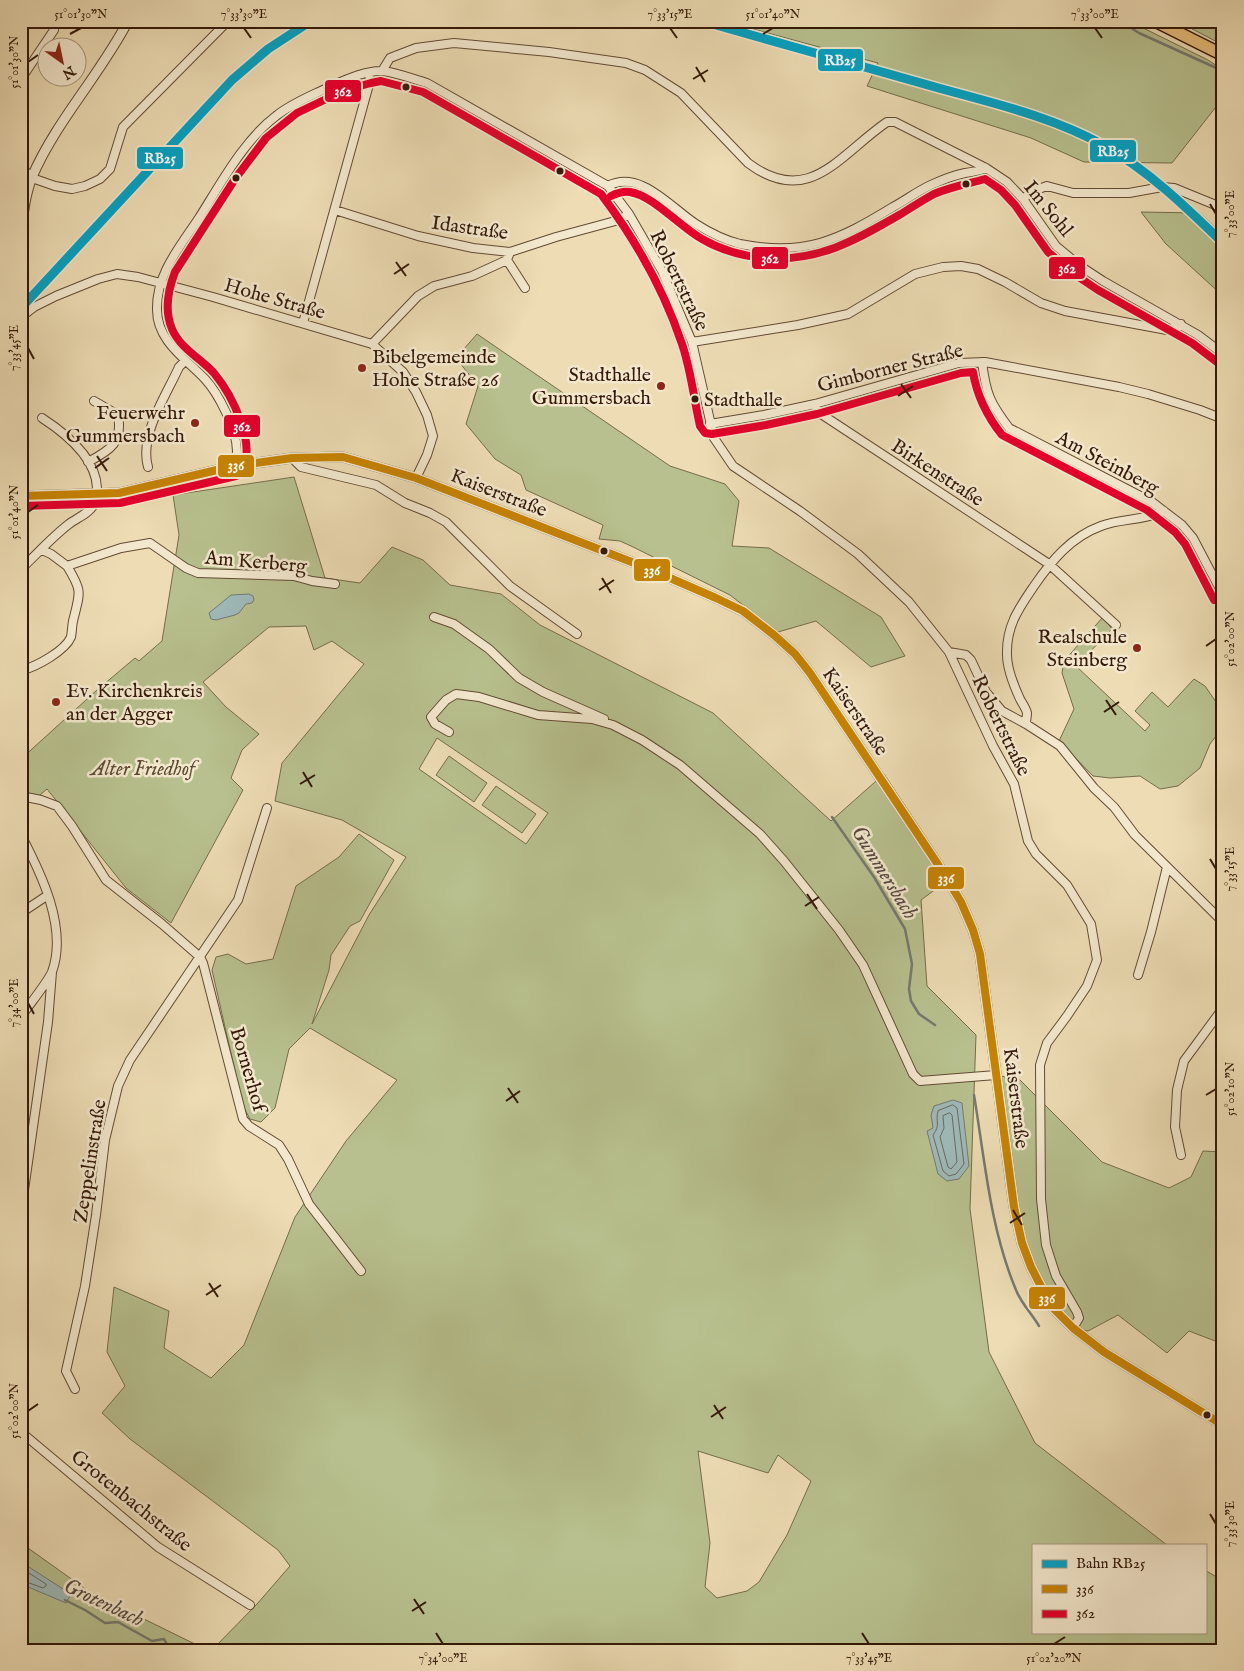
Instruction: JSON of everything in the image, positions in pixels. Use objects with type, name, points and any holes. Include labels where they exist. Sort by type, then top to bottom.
[{"type":"main road","points":[[1155,21],[1223,55]]},
{"type":"street","points":[[21,233],[27,195],[32,178],[52,141],[128,21]]},
{"type":"street","points":[[21,168],[32,178],[55,186],[72,189],[85,186],[100,179],[110,169],[123,127],[228,21]]},
{"type":"street","points":[[21,79],[54,30]]},
{"type":"street","name":"Im Sohl","points":[[382,71],[390,58],[416,48],[454,43],[549,52],[626,63],[645,70],[681,93],[758,171],[777,179],[796,181],[816,176],[832,167],[887,122],[895,122],[986,168],[1007,182],[1023,200],[1056,246],[1080,266],[1103,282],[1181,324],[1223,354]]},
{"type":"street","points":[[21,62],[30,66]]},
{"type":"street","points":[[234,466],[237,452],[234,434],[226,414],[207,381],[171,348],[161,328],[156,312],[160,283],[166,268],[221,182],[259,131],[292,104],[342,81],[382,71],[428,83],[608,186],[616,181],[639,184],[659,194],[694,223],[721,238],[770,249],[814,245],[842,236],[932,185],[986,168]]},
{"type":"street","points":[[304,323],[370,82],[369,73]]},
{"type":"street","name":"Robertstraße","points":[[608,186],[629,214],[662,271],[692,342],[714,438],[733,466],[800,511],[858,554],[909,602],[949,652],[993,746],[1014,784],[1028,841],[1036,854],[1067,885],[1091,924],[1096,960],[1087,986],[1047,1043],[1040,1065],[1041,1199],[1046,1245],[1056,1276],[1079,1318],[1073,1328]]},
{"type":"street","points":[[1023,200],[1033,191],[1047,186],[1073,193],[1129,193],[1162,187],[1174,188],[1223,208]]},
{"type":"street","name":"Idastraße","points":[[335,210],[418,236],[473,248],[510,252],[619,220],[629,214]]},
{"type":"street","points":[[372,344],[412,303],[434,286],[472,276],[507,260],[510,252]]},
{"type":"street","points":[[507,260],[525,288]]},
{"type":"street","points":[[692,342],[798,325],[848,314],[915,274],[943,267],[961,266],[978,268],[1041,303],[1065,310],[1167,330],[1181,324]]},
{"type":"street","name":"Hohe Straße","points":[[21,317],[34,307],[56,296],[98,279],[117,274],[160,283],[372,344],[403,372],[416,392],[427,415],[433,436],[427,455],[416,478]]},
{"type":"street","points":[[148,468],[145,457],[152,425],[179,367],[185,361]]},
{"type":"street","name":"Gimborner Straße","points":[[710,424],[764,416],[815,404],[959,363],[982,362],[1016,366],[1148,394],[1223,419]]},
{"type":"street","name":"Am Steinberg","points":[[982,362],[986,389],[993,407],[1009,428],[1152,502],[1182,525],[1193,538],[1223,595]]},
{"type":"street","points":[[88,462],[112,448],[120,429],[118,415],[94,401]]},
{"type":"street","name":"Birkenstraße","points":[[815,404],[818,412],[1049,564],[1116,625]]},
{"type":"street","points":[[21,569],[68,524],[88,512],[96,502],[96,479],[88,462],[76,445],[42,418]]},
{"type":"street","points":[[292,458],[301,467],[376,485],[405,503],[446,522],[510,586],[577,634]]},
{"type":"street","name":"Kaiserstraße","points":[[21,496],[119,493],[234,466],[292,458],[343,458],[416,478],[647,568],[743,612],[774,635],[795,654],[815,680],[961,902],[973,930],[980,954],[1014,1207],[1030,1268],[1051,1306],[1073,1328],[1104,1352],[1223,1425]]},
{"type":"street","points":[[1026,724],[1027,712],[1013,680],[1007,656],[1009,632],[1018,608],[1049,564],[1061,551],[1079,537],[1100,526],[1122,520],[1152,517],[1164,511]]},
{"type":"street","name":"Am Kerberg","points":[[67,566],[120,548],[150,543],[198,574],[294,576],[335,584]]},
{"type":"street","points":[[21,754],[24,693],[22,669],[36,666],[50,658],[68,642],[79,601],[79,584],[67,566],[42,550]]},
{"type":"street","points":[[434,617],[454,624],[489,649],[519,678],[544,692],[602,717],[680,765],[760,834],[839,930],[863,965],[913,1074],[920,1081],[996,1075]]},
{"type":"street","points":[[949,652],[966,655],[971,660],[986,692],[1002,711],[1060,746],[1094,788],[1114,807],[1134,836],[1223,922]]},
{"type":"street","points":[[449,732],[435,724],[431,717],[446,700],[456,694],[479,697],[538,715],[592,719],[613,725]]},
{"type":"street","points":[[21,796],[57,806],[106,880],[200,957],[238,900],[267,808]]},
{"type":"street","points":[[21,835],[48,895],[56,924],[57,945],[21,1211]]},
{"type":"street","points":[[1138,975],[1167,867]]},
{"type":"street","points":[[21,913],[48,895]]},
{"type":"street","name":"Bornerhof","points":[[200,957],[243,1119],[249,1126],[279,1145],[288,1159],[309,1204],[361,1271]]},
{"type":"street","name":"Zeppelinstraße","points":[[76,1389],[66,1371],[70,1345],[85,1286],[105,1140],[118,1086],[130,1060],[200,957]]},
{"type":"street","points":[[21,1017],[52,972]]},
{"type":"street","points":[[1181,1155],[1175,1127],[1177,1090],[1184,1061],[1223,1008]]},
{"type":"street","name":"Grotenbachstraße","points":[[21,1432],[158,1547],[250,1606]]},
{"type":"green space","points":[[743,21],[1129,21],[1208,60],[1223,70],[1223,106],[1219,103],[1172,163],[1084,162],[1031,138],[867,86],[878,63],[742,26]]},
{"type":"green space","points":[[1177,21],[1223,21],[1223,45]]},
{"type":"green space","points":[[1141,212],[1200,213],[1223,235],[1223,296],[1166,244]]},
{"type":"green space","points":[[477,334],[670,466],[725,484],[739,501],[732,546],[769,548],[881,617],[905,656],[871,667],[816,621],[778,632],[730,595],[620,541],[599,539],[603,525],[526,490],[521,475],[495,459],[466,424],[478,386],[456,358]]},
{"type":"green space","name":"Alter Friedhof","points":[[294,477],[325,578],[360,583],[392,547],[423,560],[450,585],[501,594],[540,625],[713,713],[831,821],[884,774],[952,877],[921,900],[927,986],[976,1035],[970,1209],[989,1352],[1035,1443],[1166,1544],[1032,1544],[1032,1634],[1206,1634],[1206,1571],[1223,1581],[1223,1650],[212,1650],[257,1604],[290,1566],[278,1550],[130,1439],[102,1413],[125,1386],[107,1352],[114,1287],[169,1311],[164,1348],[211,1378],[244,1345],[295,1217],[346,1141],[397,1080],[310,1028],[289,1049],[275,1108],[261,1122],[250,1119],[243,1106],[212,970],[216,957],[228,954],[246,964],[273,959],[296,886],[339,857],[359,834],[394,860],[360,921],[350,926],[331,955],[329,970],[312,1024],[369,915],[406,857],[342,820],[275,801],[282,763],[364,664],[332,641],[314,650],[306,626],[269,627],[203,682],[226,707],[259,734],[242,750],[231,778],[243,790],[171,923],[126,888],[47,789],[34,800],[21,791],[21,759],[135,658],[139,661],[162,641],[179,535],[173,495]],"holes":[[[437,738],[548,813],[526,844],[419,769]],[[698,1451],[768,1473],[778,1455],[811,1481],[787,1535],[759,1582],[747,1591],[717,1598],[705,1587],[710,1543]]]},
{"type":"green space","points":[[1103,617],[1112,629],[1076,666],[1145,731],[1150,725],[1135,711],[1152,692],[1168,707],[1194,679],[1205,686],[1223,712],[1223,727],[1210,744],[1200,768],[1178,786],[1160,789],[1140,776],[1110,778],[1093,776],[1059,741],[1074,709],[1062,673],[1064,661]]},
{"type":"green space","points":[[449,756],[487,783],[474,802],[436,775]]},
{"type":"green space","points":[[496,786],[536,814],[522,833],[482,805]]},
{"type":"green space","points":[[996,1075],[1020,1080],[1102,1162],[1169,1188],[1191,1177],[1203,1151],[1223,1152],[1223,1344],[1189,1331],[1167,1353],[1118,1315],[1088,1331],[1073,1328],[1051,1306],[1022,1243]]},
{"type":"green space","points":[[21,1543],[91,1593],[207,1650],[21,1650]]},
{"type":"water","points":[[249,594],[253,596],[254,600],[252,603],[246,604],[239,613],[216,620],[211,619],[209,613],[231,595]]},
{"type":"water","points":[[953,1100],[962,1103],[969,1166],[959,1179],[947,1181],[938,1174],[927,1131],[933,1128],[931,1115],[934,1106]]},
{"type":"water","points":[[21,1562],[71,1594],[66,1603],[21,1584]]},
{"type":"waterway","points":[[1120,21],[1139,33],[1223,71]]},
{"type":"waterway","name":"Gummersbach","points":[[832,817],[874,877],[905,929],[912,964],[909,989],[911,1001],[919,1014],[935,1025]]},
{"type":"waterway","name":"Gummersbach","points":[[974,1095],[989,1194],[1000,1243],[1018,1295],[1039,1326]]},
{"type":"waterway","name":"Grotenbach","points":[[65,1600],[105,1623],[118,1622],[152,1641],[164,1639],[170,1650]]},
{"type":"rail line","name":"RB25","points":[[21,308],[232,80],[268,49],[311,21]]},
{"type":"rail line","name":"RB25","points":[[702,21],[999,105],[1063,126],[1103,145],[1136,166],[1181,203],[1223,243]]},
{"type":"transit line","name":"362","points":[[21,506],[120,503],[236,476],[241,473],[245,462],[245,435],[235,407],[214,373],[180,342],[172,329],[168,307],[169,293],[175,272],[235,179],[266,138],[297,113],[345,90],[381,81],[423,92],[601,194],[637,247],[667,304],[685,354],[700,426],[705,433],[712,434],[766,425],[817,414],[961,373],[973,372],[983,406],[1002,435],[1147,510],[1175,532],[1185,544],[1214,600]]},
{"type":"transit line","name":"362","points":[[611,196],[630,192],[648,199],[694,234],[724,249],[756,257],[784,258],[820,253],[836,247],[868,232],[934,194],[985,179],[1001,190],[1015,205],[1048,252],[1074,274],[1098,290],[1192,343],[1217,362]]},
{"type":"transit line","name":"336","points":[[21,496],[119,493],[234,466],[292,458],[343,457],[416,478],[647,568],[743,611],[795,654],[810,673],[961,902],[973,930],[980,954],[1014,1207],[1022,1243],[1031,1267],[1051,1306],[1073,1328],[1104,1352],[1223,1425]]},
{"type":"place","name":"Bibelgemeinde Hohe Straße 26","points":[[362,368]]},
{"type":"place","name":"Stadthalle Gummersbach","points":[[661,386]]},
{"type":"place","name":"Stadthalle","points":[[695,399]]},
{"type":"place","name":"Feuerwehr Gummersbach","points":[[195,423]]},
{"type":"place","name":"Realschule Steinberg","points":[[1137,648]]},
{"type":"place","name":"Ev. Kirchenkreis an der Agger","points":[[56,702]]}]
